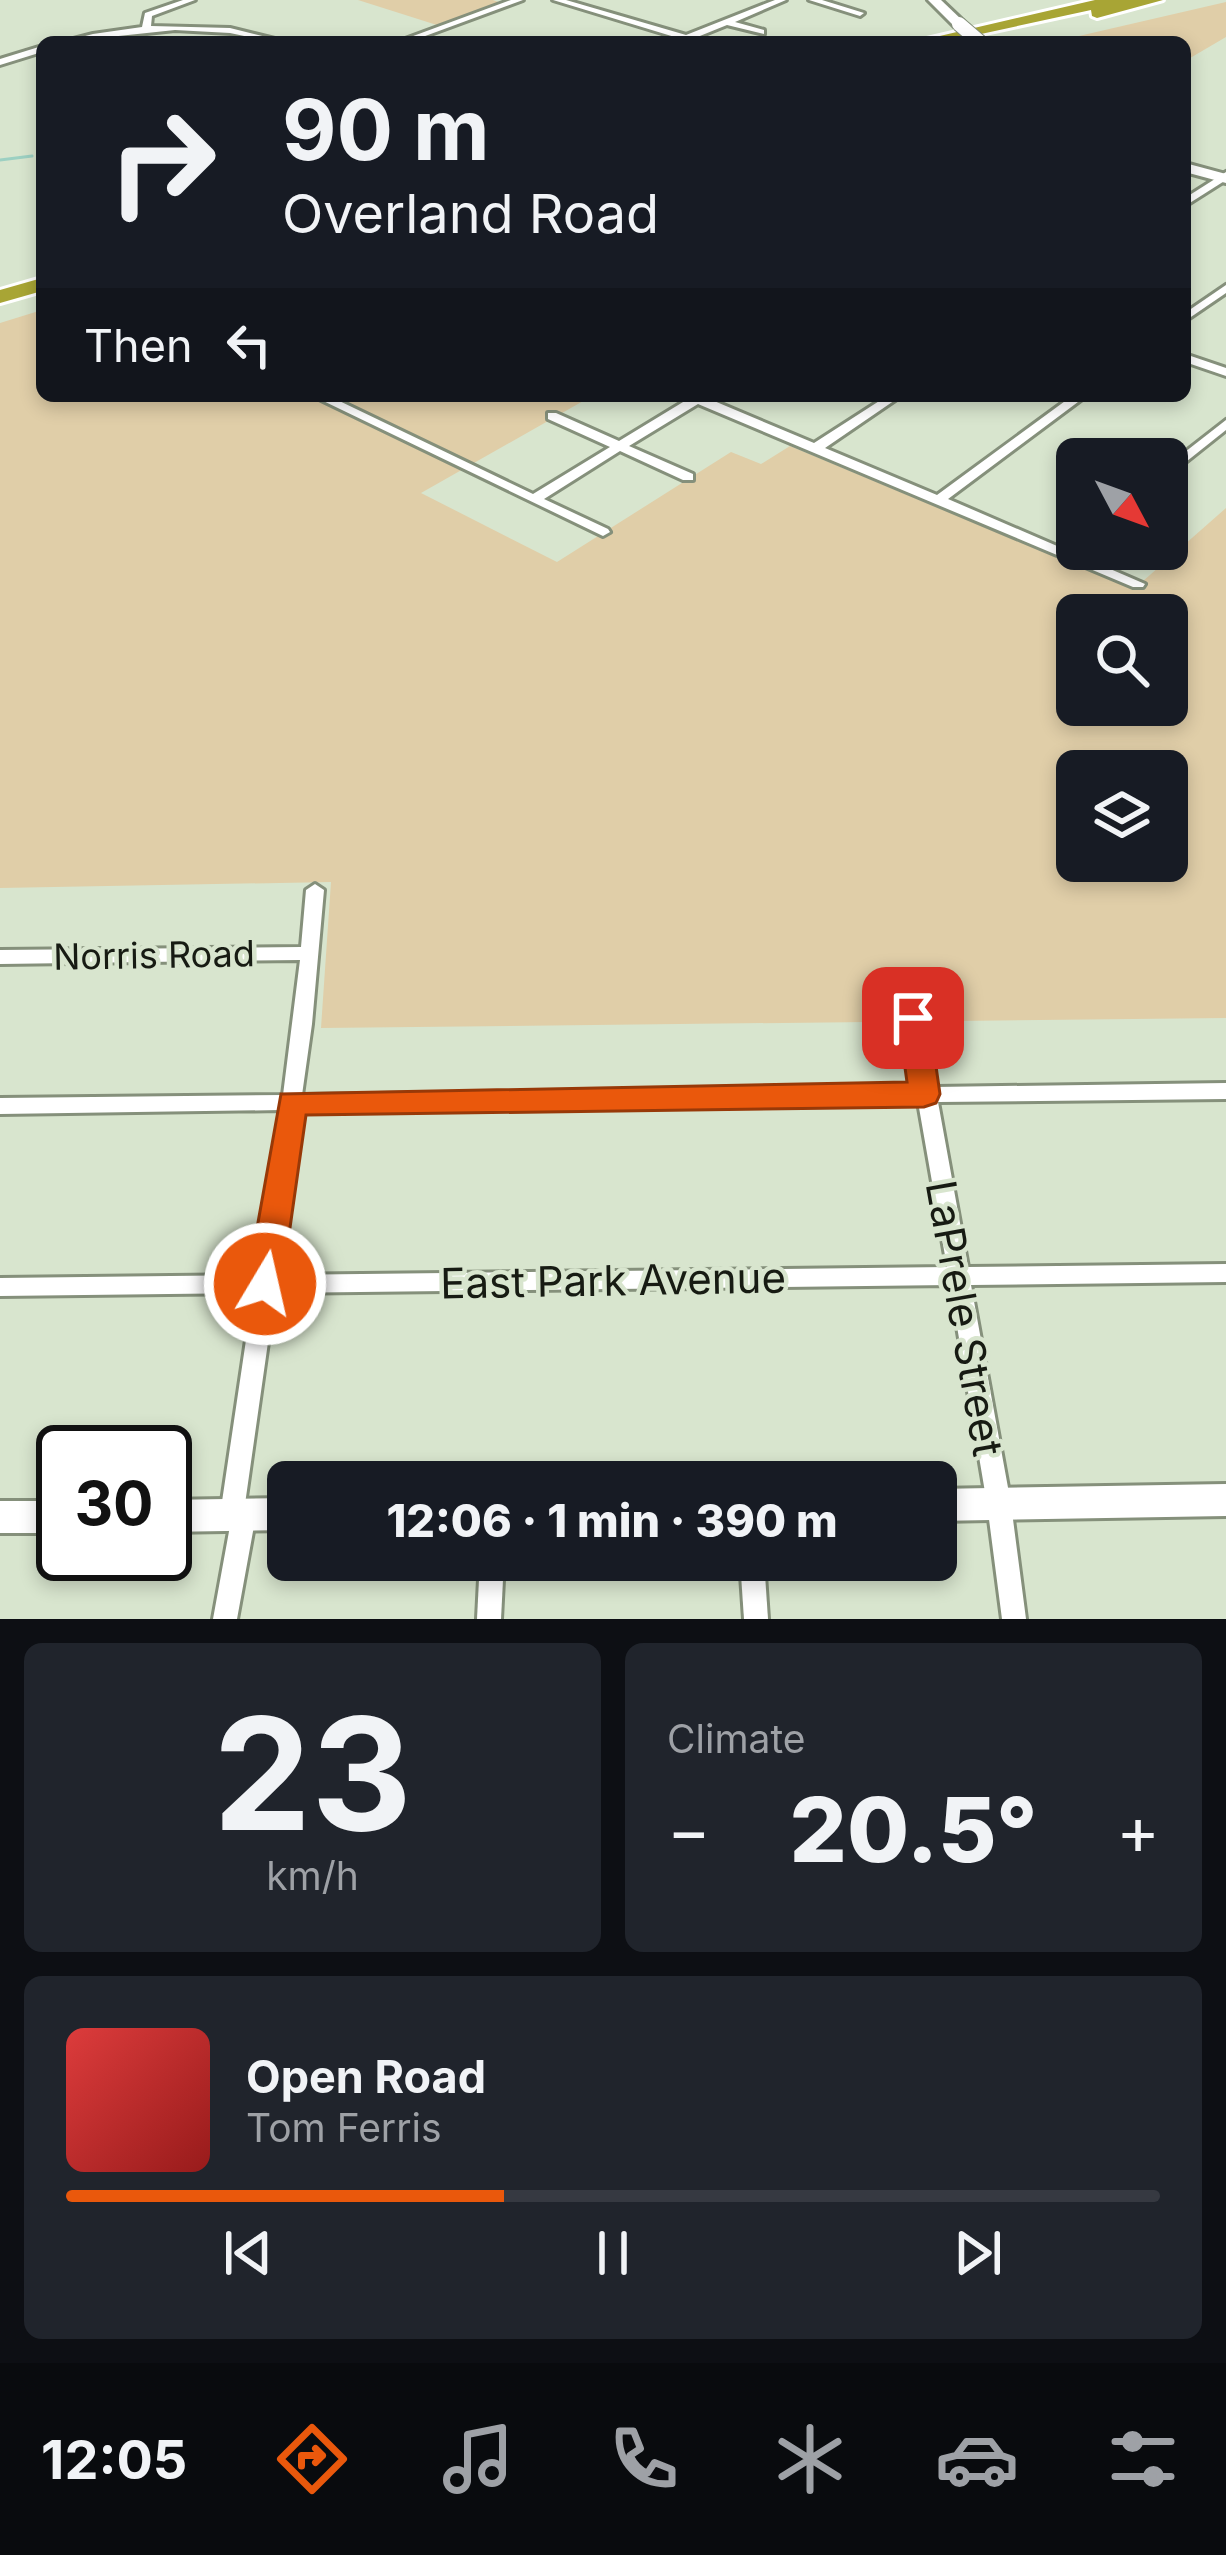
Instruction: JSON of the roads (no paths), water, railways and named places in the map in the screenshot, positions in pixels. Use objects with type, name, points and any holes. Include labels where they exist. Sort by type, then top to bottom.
[{"type":"highway","points":[[950,36],[1116,0]]},
{"type":"highway","points":[[990,36],[1155,0]]},
{"type":"highway","points":[[0,284],[36,272]]},
{"type":"highway","points":[[0,297],[36,286]]},
{"type":"street","points":[[146,29],[148,15],[191,0]]},
{"type":"street","points":[[418,36],[519,0]]},
{"type":"street","points":[[557,0],[669,36]]},
{"type":"street","points":[[691,36],[782,0]]},
{"type":"street","points":[[813,0],[860,14]]},
{"type":"street","points":[[934,0],[973,36]]},
{"type":"street","points":[[726,22],[761,32]]},
{"type":"street","points":[[103,36],[146,29],[224,30],[254,36]]},
{"type":"street","points":[[0,62],[36,51]]},
{"type":"street","points":[[1191,169],[1225,178]]},
{"type":"street","points":[[1191,198],[1225,178]]},
{"type":"street","points":[[1191,314],[1226,288]]},
{"type":"street","points":[[1191,360],[1226,372]]},
{"type":"street","points":[[332,402],[603,532]]},
{"type":"street","points":[[534,499],[690,402]]},
{"type":"street","points":[[710,402],[1056,545]]},
{"type":"street","points":[[816,448],[886,402]]},
{"type":"street","points":[[939,500],[1072,402]]},
{"type":"street","points":[[552,416],[688,477]]},
{"type":"street","points":[[1188,456],[1226,424]]},
{"type":"street","points":[[1110,570],[1138,584]]},
{"type":"street","points":[[225,1619],[315,890]]},
{"type":"street","name":"Norris Road","points":[[0,957],[309,953]]},
{"type":"street","name":"LaPrele Street","points":[[913,1018],[999,1504],[1014,1619]]},
{"type":"street","points":[[0,1106],[1226,1091]]},
{"type":"street","name":"East Park Avenue","points":[[0,1287],[1226,1273]]},
{"type":"street","points":[[957,1505],[1226,1500]]},
{"type":"street","points":[[192,1516],[267,1514]]},
{"type":"street","points":[[0,1517],[36,1517]]},
{"type":"street","points":[[489,1619],[491,1581]]},
{"type":"street","points":[[753,1581],[756,1619]]},
{"type":"waterway","points":[[0,160],[32,156]]}]
